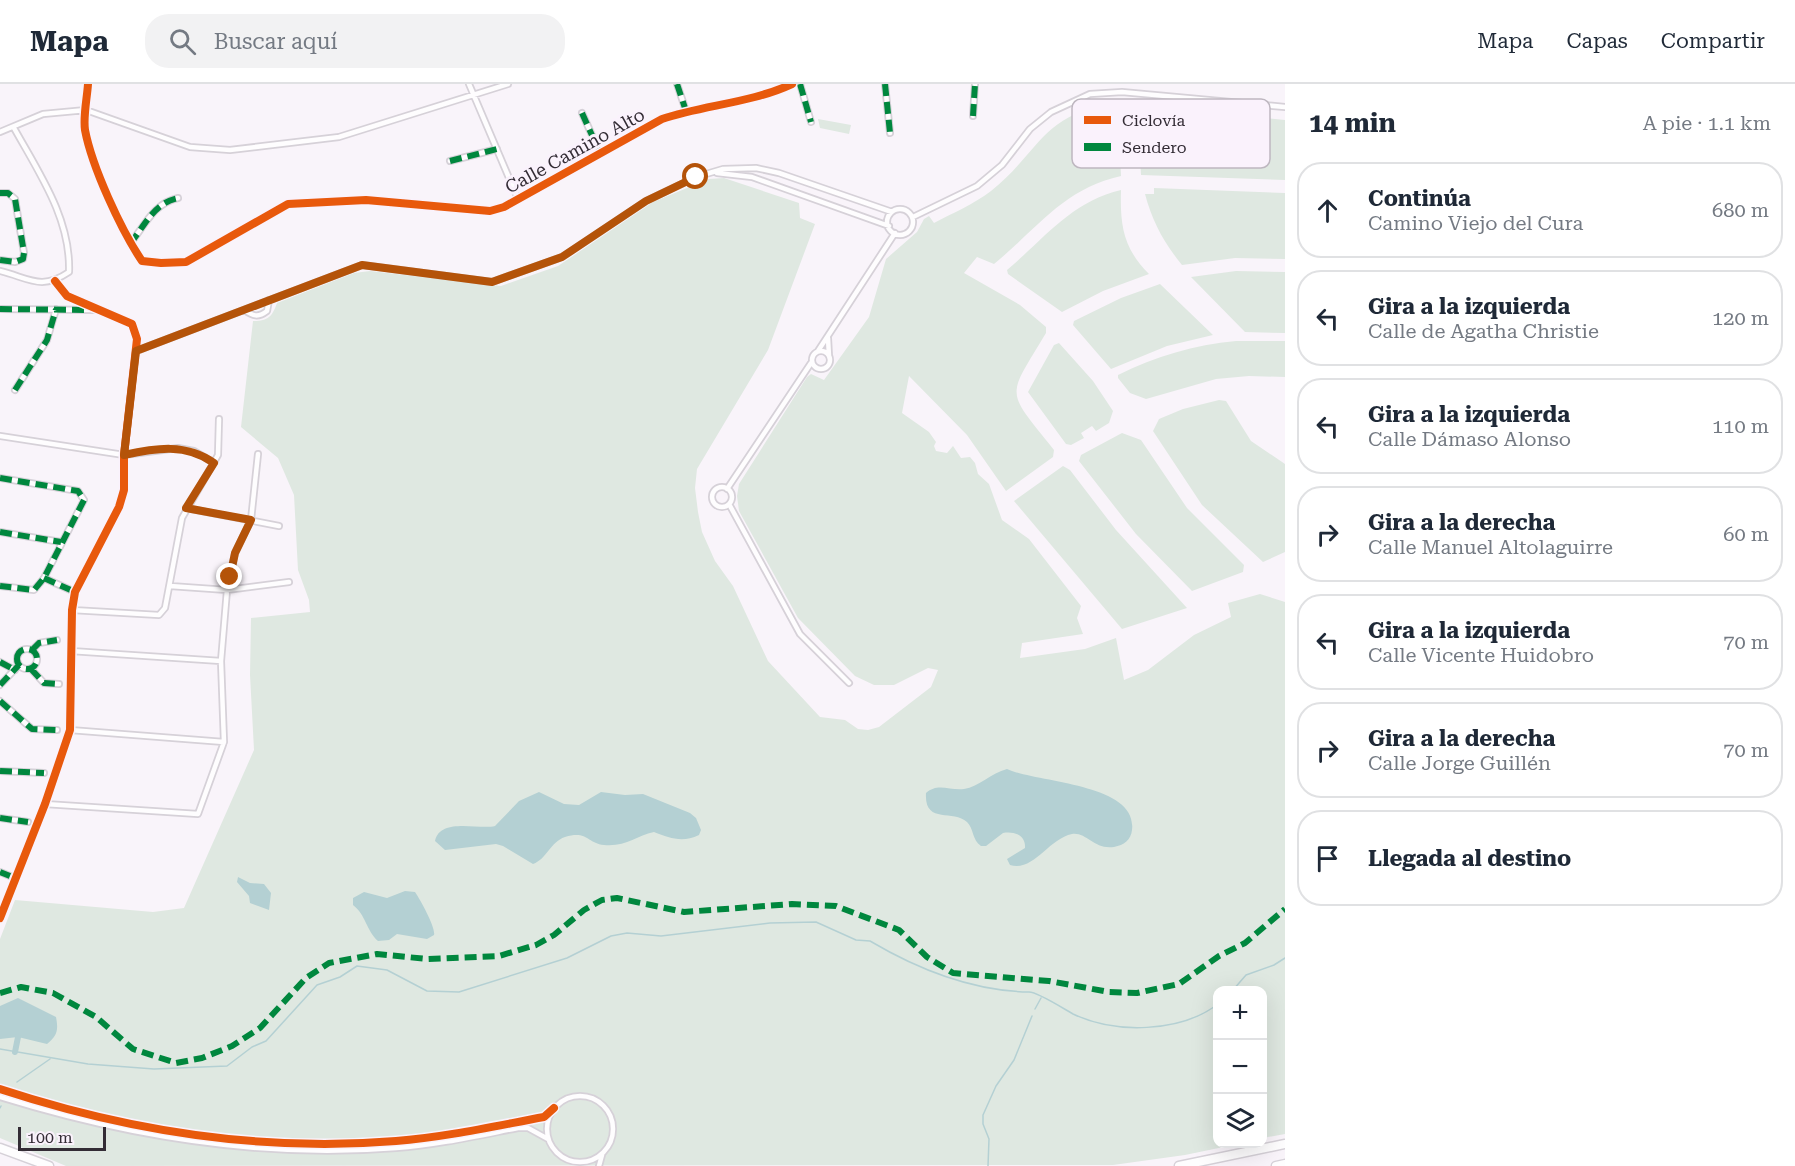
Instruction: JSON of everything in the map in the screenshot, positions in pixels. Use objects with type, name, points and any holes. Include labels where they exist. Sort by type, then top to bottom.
[{"type":"highway","points":[[1179,1166],[1285,1144]]},
{"type":"highway","points":[[0,1148],[49,1166]]},
{"type":"highway","points":[[1276,1166],[1285,1164]]},
{"type":"street","name":"Calle Camino Alto","points":[[88,84],[85,128],[92,156],[130,244],[142,261],[161,264],[186,262],[288,204],[366,200],[490,211],[504,207],[646,127],[686,111],[736,102],[792,84]]},
{"type":"street","points":[[470,84],[518,199]]},
{"type":"street","points":[[0,132],[44,114],[86,110],[189,147],[218,151],[339,137],[508,84]]},
{"type":"street","points":[[677,84],[686,111]]},
{"type":"street","points":[[800,84],[811,122]]},
{"type":"street","points":[[885,84],[890,133]]},
{"type":"street","points":[[973,116],[975,84]]},
{"type":"street","points":[[1075,99],[1090,94],[1122,92],[1198,99]]},
{"type":"street","points":[[912,217],[977,186],[1002,165],[1030,129],[1051,112],[1072,100]]},
{"type":"street","points":[[1270,106],[1285,107]]},
{"type":"street","points":[[582,113],[600,153]]},
{"type":"street","points":[[0,271],[42,284],[55,281],[69,272],[70,257],[58,210],[14,128]]},
{"type":"street","points":[[450,161],[497,149]]},
{"type":"street","points":[[136,351],[362,265],[492,282],[562,257],[646,201],[678,184],[723,169],[756,168],[779,173],[892,212],[906,210],[912,217]]},
{"type":"street","points":[[708,173],[739,174],[752,177],[889,226],[895,233]]},
{"type":"street","points":[[0,193],[8,193],[15,200],[24,253],[23,259],[15,262],[0,260]]},
{"type":"street","points":[[130,244],[155,209],[166,200],[178,198]]},
{"type":"street","points":[[889,226],[888,221],[892,212]]},
{"type":"street","points":[[727,489],[812,363],[813,355],[818,351],[895,233],[909,231],[912,217]]},
{"type":"street","points":[[0,918],[2,908],[45,804],[70,730],[72,610],[75,592],[119,507],[124,490],[124,455],[136,351],[136,330],[132,324],[67,296],[55,281]]},
{"type":"street","points":[[244,310],[253,316],[261,316],[267,311],[269,300]]},
{"type":"street","points":[[0,309],[99,310]]},
{"type":"street","points":[[15,390],[47,340],[56,309]]},
{"type":"street","points":[[803,376],[816,368],[827,368],[828,336]]},
{"type":"street","points":[[818,351],[829,356]]},
{"type":"street","points":[[812,363],[816,368]]},
{"type":"street","points":[[72,610],[159,615],[165,608],[186,508],[218,455],[219,419]]},
{"type":"street","points":[[0,436],[124,455],[178,448],[194,451],[214,463]]},
{"type":"street","points":[[45,804],[198,814],[224,742],[221,661],[226,590],[235,553],[251,520],[258,454]]},
{"type":"street","points":[[0,478],[78,491],[84,500],[44,578],[34,590],[0,586]]},
{"type":"street","points":[[729,504],[720,506],[713,500],[715,490],[727,489],[732,496],[729,504],[800,634],[849,683]]},
{"type":"street","points":[[186,508],[279,526]]},
{"type":"street","points":[[0,532],[61,542]]},
{"type":"street","points":[[44,578],[75,592]]},
{"type":"street","points":[[170,586],[226,590],[289,582]]},
{"type":"street","points":[[32,650],[39,643],[57,640]]},
{"type":"street","points":[[0,685],[17,668],[17,659],[25,649],[32,650],[36,655],[37,662],[31,669]]},
{"type":"street","points":[[71,651],[221,661]]},
{"type":"street","points":[[0,662],[17,668],[31,669],[44,683],[59,684]]},
{"type":"street","points":[[0,701],[32,729],[57,730]]},
{"type":"street","points":[[70,730],[224,742]]},
{"type":"street","points":[[0,771],[44,773]]},
{"type":"street","points":[[0,818],[28,822]]},
{"type":"street","points":[[0,872],[10,876]]},
{"type":"street","points":[[0,1089],[63,1109],[145,1127],[271,1143],[397,1141],[544,1116],[573,1096],[595,1099],[604,1105],[610,1114],[613,1136],[602,1155],[599,1166]]},
{"type":"street","points":[[0,1097],[61,1116],[143,1134],[259,1149],[312,1151],[398,1148],[528,1128],[548,1139],[558,1154],[580,1166]]},
{"type":"street","points":[[548,1139],[549,1118],[554,1108]]},
{"type":"street","points":[[575,1162],[594,1160],[602,1155]]},
{"type":"shaded area","points":[[1072,116],[1072,168],[1121,168],[1121,176],[1083,190],[1067,200],[994,264],[977,257],[964,273],[1020,305],[1046,327],[1046,333],[1023,371],[1017,393],[1019,403],[1026,415],[1054,450],[1053,457],[1006,491],[967,435],[909,376],[902,413],[929,432],[936,442],[934,446],[936,451],[947,453],[953,446],[961,458],[970,457],[975,463],[978,474],[989,484],[1002,520],[1029,539],[1081,606],[1077,618],[1083,634],[1022,643],[1020,658],[1085,649],[1116,638],[1124,680],[1148,670],[1194,635],[1231,617],[1228,603],[1260,594],[1285,602],[1285,1134],[1267,1137],[1267,986],[1213,986],[1213,1148],[1219,1148],[1113,1165],[66,1166],[0,1138],[0,939],[15,900],[153,912],[184,908],[254,750],[250,675],[251,618],[310,612],[309,600],[298,570],[294,495],[278,458],[241,427],[253,321],[269,317],[277,303],[354,273],[370,271],[501,286],[558,266],[653,202],[709,179],[724,178],[799,203],[800,218],[815,224],[768,350],[697,469],[695,488],[698,512],[702,532],[715,561],[733,586],[768,661],[820,717],[845,720],[858,729],[868,730],[879,727],[931,687],[938,670],[928,668],[894,685],[874,685],[855,676],[798,618],[739,511],[737,496],[739,484],[807,377],[811,374],[824,380],[869,317],[886,259],[917,232],[924,219],[929,216],[934,223],[991,191],[1054,127]]},
{"type":"shaded area","points":[[818,119],[851,125],[849,134],[820,128]]},
{"type":"shaded area","points":[[1270,119],[1285,120],[1285,180],[1141,175],[1141,168],[1270,168]]},
{"type":"shaded area","points":[[1154,188],[1285,193],[1285,259],[1235,258],[1182,265],[1164,240],[1151,213],[1145,194],[1154,194]]},
{"type":"shaded area","points":[[1121,190],[1121,214],[1128,245],[1149,274],[1103,291],[1062,312],[1008,274],[1007,270],[1073,212],[1104,195]]},
{"type":"shaded area","points":[[1236,271],[1285,272],[1285,333],[1245,332],[1191,277]]},
{"type":"shaded area","points":[[1160,284],[1213,335],[1167,346],[1111,369],[1073,325],[1074,321],[1121,298]]},
{"type":"shaded area","points":[[1236,341],[1285,341],[1285,377],[1249,376],[1216,379],[1146,399],[1130,393],[1118,378],[1118,375],[1132,368],[1176,352]]},
{"type":"shaded area","points":[[1059,343],[1093,381],[1113,411],[1109,423],[1096,431],[1092,426],[1081,433],[1084,438],[1071,445],[1066,444],[1028,392],[1054,345]]},
{"type":"shaded area","points":[[1219,400],[1226,401],[1251,441],[1285,464],[1285,552],[1263,562],[1202,505],[1153,431],[1159,419],[1183,409]]},
{"type":"shaded area","points":[[1122,433],[1141,440],[1187,508],[1244,565],[1243,572],[1192,591],[1136,534],[1079,461],[1081,455]]},
{"type":"shaded area","points":[[1063,466],[1070,470],[1116,530],[1187,608],[1122,629],[1014,501]]},
{"type":"water","points":[[1007,769],[1103,794],[1119,803],[1130,814],[1132,830],[1130,837],[1121,845],[1107,847],[1072,834],[1063,837],[1026,864],[1010,865],[1007,859],[1025,848],[1021,837],[1015,833],[1003,833],[986,846],[981,846],[967,822],[954,816],[934,813],[927,803],[926,793],[935,788],[969,788]]},
{"type":"water","points":[[539,792],[564,804],[579,805],[601,792],[625,795],[643,794],[690,813],[696,818],[701,830],[699,835],[687,839],[671,838],[654,832],[625,843],[612,845],[598,844],[583,836],[572,835],[560,839],[538,862],[533,864],[496,844],[445,850],[435,841],[444,829],[452,827],[495,826],[519,801]]},
{"type":"water","points":[[238,877],[250,883],[264,884],[271,893],[269,910],[250,903],[249,896],[237,882]]},
{"type":"water","points":[[405,891],[415,892],[430,921],[434,935],[427,939],[397,934],[389,940],[378,941],[361,913],[353,905],[353,898],[364,892],[387,898]]},
{"type":"water","points":[[18,998],[56,1017],[56,1033],[47,1044],[18,1037],[0,1039],[0,1006]]},
{"type":"waterway","points":[[0,1049],[88,1064],[154,1069],[227,1066],[252,1047],[266,1041],[317,985],[340,977],[357,966],[387,970],[427,991],[459,992],[567,958],[611,936],[627,933],[661,936],[770,923],[816,922],[856,940],[870,941],[908,961],[946,977],[987,988],[1033,993],[1073,1014],[1108,1025],[1127,1027],[1166,1025],[1185,1021],[1213,1007]]},
{"type":"waterway","points":[[1236,986],[1246,975],[1274,965],[1285,958]]},
{"type":"waterway","points":[[1035,1009],[1041,998]]},
{"type":"waterway","points":[[988,1166],[989,1139],[983,1124],[983,1115],[996,1086],[1014,1060],[1032,1016]]},
{"type":"waterway","points":[[15,1052],[18,1037]]},
{"type":"waterway","points":[[17,1082],[50,1059]]},
{"type":"marked path","points":[[677,84],[686,111]]},
{"type":"marked path","points":[[800,84],[811,122]]},
{"type":"marked path","points":[[885,84],[890,133]]},
{"type":"marked path","points":[[973,116],[975,84]]},
{"type":"marked path","points":[[582,113],[600,153]]},
{"type":"marked path","points":[[450,161],[497,149]]},
{"type":"marked path","points":[[0,193],[8,193],[15,199],[24,253],[23,259],[15,262],[0,260]]},
{"type":"marked path","points":[[130,244],[156,210],[178,198]]},
{"type":"marked path","points":[[0,309],[90,310]]},
{"type":"marked path","points":[[15,390],[47,340],[56,309]]},
{"type":"marked path","points":[[0,478],[78,491],[84,500],[44,578],[34,590],[0,586]]},
{"type":"marked path","points":[[0,532],[61,542]]},
{"type":"marked path","points":[[44,578],[75,592]]},
{"type":"marked path","points":[[32,650],[39,643],[57,640]]},
{"type":"marked path","points":[[27,649],[34,652],[37,659],[34,666],[27,669],[20,666],[17,659],[20,652],[27,649]]},
{"type":"marked path","points":[[0,662],[15,670]]},
{"type":"marked path","points":[[0,685],[19,665]]},
{"type":"marked path","points":[[31,669],[44,683],[59,684]]},
{"type":"marked path","points":[[0,701],[32,729],[57,730]]},
{"type":"marked path","points":[[0,771],[44,773]]},
{"type":"marked path","points":[[0,818],[28,822]]},
{"type":"marked path","points":[[0,872],[10,876]]},
{"type":"marked path","points":[[0,993],[21,987],[53,993],[96,1017],[133,1049],[176,1063],[202,1058],[232,1046],[260,1028],[306,978],[329,963],[377,954],[427,959],[499,956],[536,945],[554,935],[584,910],[602,900],[617,898],[684,912],[792,904],[836,906],[899,930],[927,957],[953,973],[1049,981],[1109,992],[1137,993],[1179,984],[1219,956],[1245,943],[1285,909]]},
{"type":"cycle path","points":[[88,84],[85,130],[101,180],[117,216],[142,261],[161,263],[186,262],[288,204],[366,200],[490,211],[504,207],[662,119],[760,96],[792,84]]},
{"type":"cycle path","points":[[0,918],[45,804],[70,730],[72,610],[75,592],[119,507],[124,490],[124,455],[137,339],[132,324],[67,296],[55,281]]},
{"type":"cycle path","points":[[0,1089],[48,1104],[146,1127],[195,1135],[295,1143],[345,1144],[433,1137],[544,1117],[554,1108]]},
{"type":"route","points":[[230,577],[235,553],[251,520],[186,508],[214,463],[194,451],[178,448],[146,450],[124,455],[136,351],[362,265],[492,282],[562,257],[646,201],[696,177]]}]
